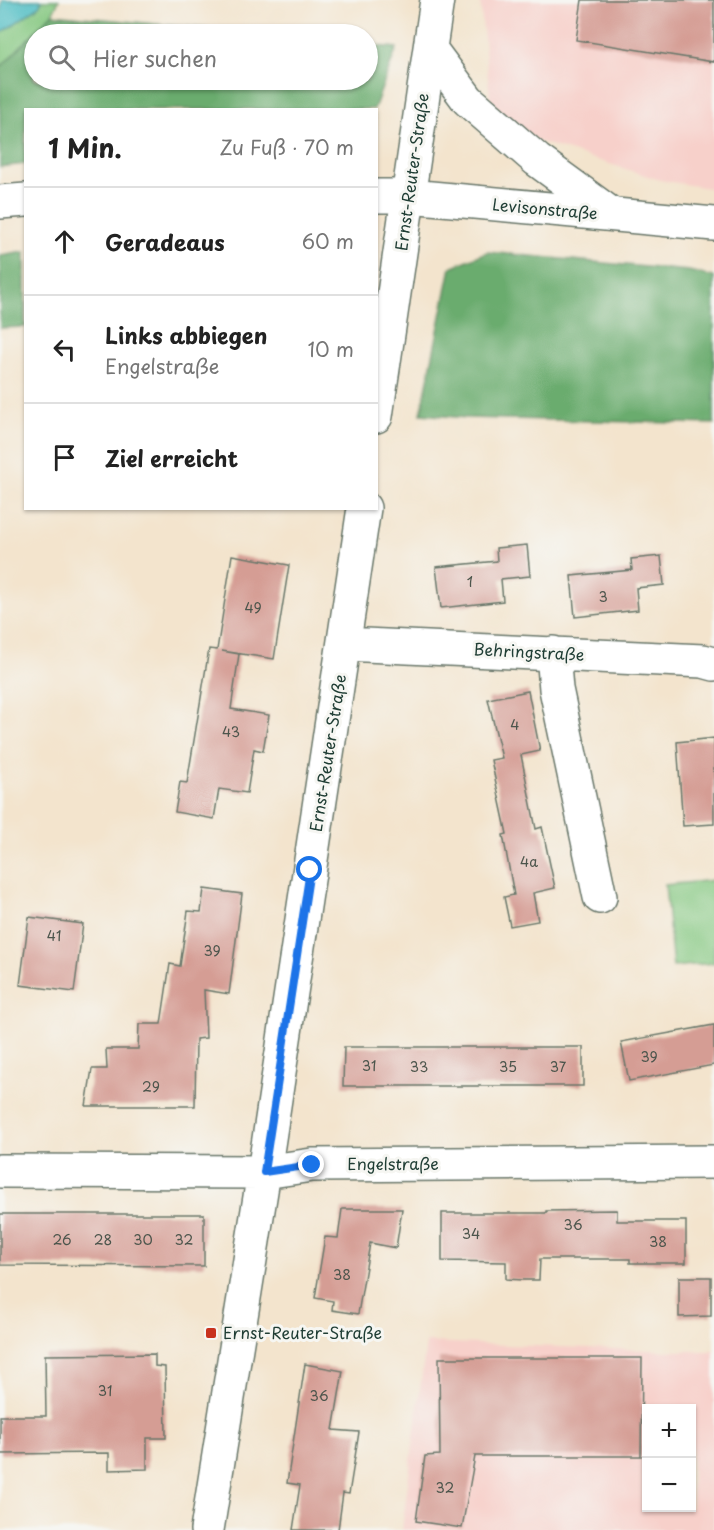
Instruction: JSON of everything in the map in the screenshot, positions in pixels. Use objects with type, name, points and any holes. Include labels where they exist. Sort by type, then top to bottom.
[{"type":"street","name":"Ernst-Reuter-Straße","points":[[378,403],[437,0]]},
{"type":"street","points":[[430,49],[468,100],[537,160],[611,214]]},
{"type":"street","name":"Levisonstraße","points":[[378,196],[409,196],[714,224]]},
{"type":"street","points":[[0,202],[24,200]]},
{"type":"street","name":"Ernst-Reuter-Straße","points":[[207,1530],[264,1172],[364,510]]},
{"type":"street","name":"Behringstraße","points":[[344,644],[703,661],[714,664]]},
{"type":"street","points":[[553,653],[556,689],[600,897]]},
{"type":"street","name":"Engelstraße","points":[[0,1171],[264,1172],[312,1165],[714,1162]]},
{"type":"shaded area","points":[[480,0],[714,0],[714,189],[660,180],[528,138],[491,107]]},
{"type":"shaded area","points":[[426,1342],[714,1351],[714,1530],[402,1530]]},
{"type":"green space","points":[[42,0],[59,0],[52,14],[42,24],[24,24],[24,43],[0,68],[0,34],[39,6]]},
{"type":"green space","points":[[52,14],[156,24],[42,24]]},
{"type":"green space","points":[[24,43],[24,90],[378,90],[378,46],[397,48],[374,108],[24,108],[24,164],[0,167],[0,68]]},
{"type":"green space","points":[[24,252],[24,327],[0,328],[0,256]]},
{"type":"green space","points":[[487,252],[689,271],[714,277],[714,424],[468,418],[421,414],[451,267]]},
{"type":"green space","points":[[714,880],[714,963],[673,967],[665,885]]},
{"type":"water","points":[[2,0],[42,0],[39,6],[0,34]]},
{"type":"building","points":[[582,0],[714,0],[714,62],[576,40]]},
{"type":"building","points":[[527,545],[530,576],[501,579],[503,601],[441,608],[436,567],[497,561],[496,548]]},
{"type":"building","points":[[232,555],[289,565],[274,659],[222,651],[239,654],[231,709],[269,715],[263,751],[254,749],[247,793],[219,789],[214,819],[175,812],[180,782],[187,783],[209,649],[217,650]]},
{"type":"building","points":[[661,556],[664,585],[636,588],[638,610],[575,617],[571,576],[632,570],[631,559]]},
{"type":"building","points":[[528,691],[540,751],[521,755],[536,829],[542,827],[555,888],[533,893],[538,921],[510,926],[504,897],[514,895],[503,835],[507,834],[491,760],[502,758],[488,699]]},
{"type":"building","points":[[714,738],[714,824],[683,826],[677,742]]},
{"type":"building","points":[[204,889],[242,894],[229,994],[204,990],[206,1038],[196,1039],[195,1106],[86,1106],[92,1069],[107,1069],[106,1049],[138,1049],[139,1024],[161,1024],[170,964],[180,966],[188,911],[201,912]]},
{"type":"building","points":[[29,917],[83,924],[74,992],[20,985]]},
{"type":"building","points":[[714,1025],[714,1065],[629,1081],[621,1042]]},
{"type":"building","points":[[344,1047],[583,1047],[583,1086],[343,1086]]},
{"type":"building","points":[[342,1209],[402,1209],[396,1248],[370,1243],[358,1314],[332,1310],[333,1301],[315,1298],[325,1237],[338,1238]]},
{"type":"building","points":[[617,1210],[617,1221],[686,1221],[686,1263],[630,1263],[630,1259],[540,1259],[539,1280],[523,1280],[506,1279],[506,1262],[442,1261],[442,1213]]},
{"type":"building","points":[[0,1214],[204,1214],[204,1266],[0,1265]]},
{"type":"building","points":[[679,1277],[711,1277],[711,1316],[679,1317]]},
{"type":"building","points":[[155,1354],[155,1366],[165,1367],[166,1438],[147,1438],[147,1469],[109,1470],[109,1453],[0,1454],[0,1416],[46,1416],[45,1355]]},
{"type":"building","points":[[439,1358],[642,1358],[641,1456],[475,1456],[462,1528],[416,1521],[425,1456],[440,1455]]},
{"type":"building","points":[[305,1364],[343,1371],[333,1430],[359,1432],[349,1494],[343,1493],[338,1530],[293,1530],[300,1485],[287,1483]]},
{"type":"place","name":"Ernst-Reuter-Straße","points":[[211,1333]]},
{"type":"route","points":[[310,870],[264,1172],[312,1165]]}]
